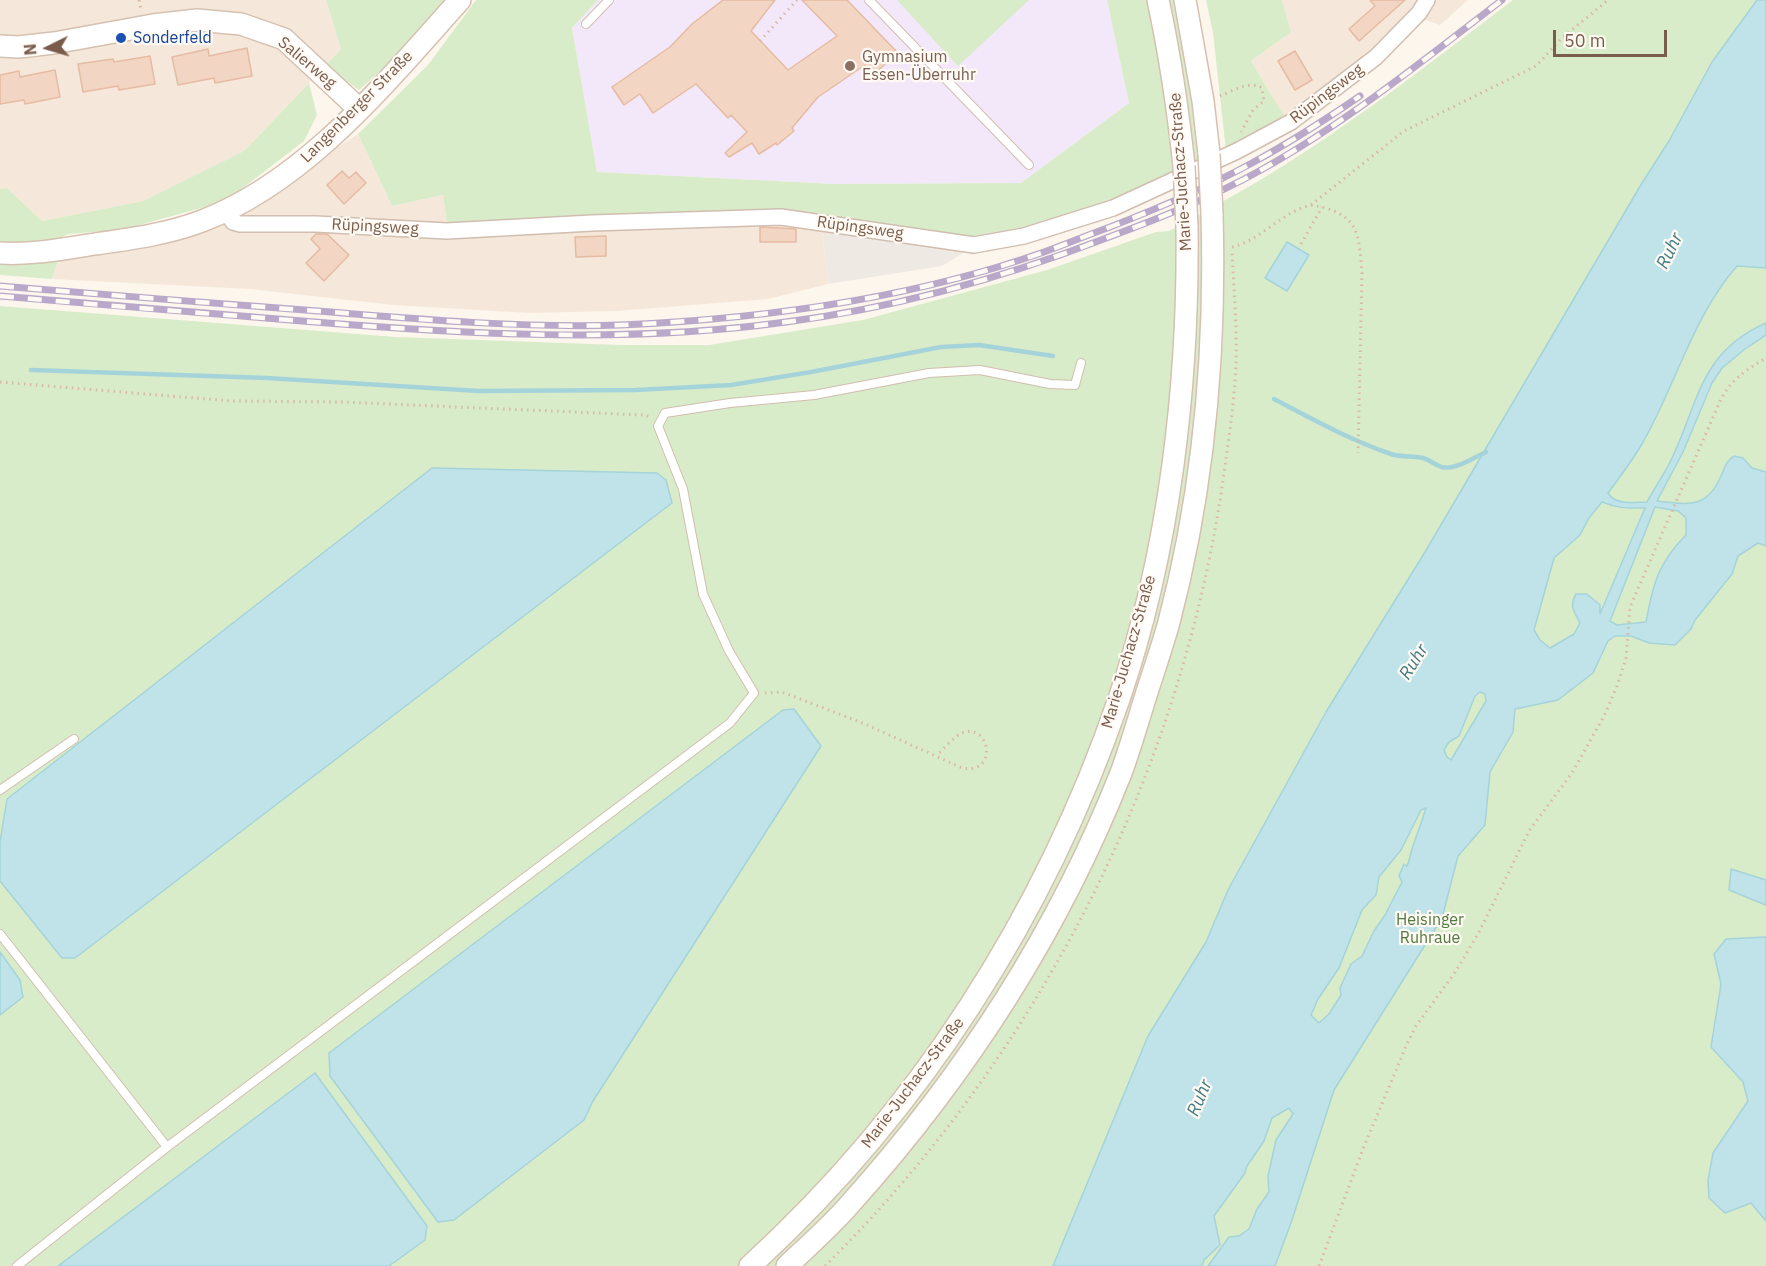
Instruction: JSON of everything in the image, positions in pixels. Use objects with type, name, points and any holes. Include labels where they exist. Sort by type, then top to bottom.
[{"type":"main road","name":"Langenberger Straße","points":[[0,253],[40,252],[122,241],[176,230],[225,211],[260,193],[309,157],[359,109],[460,0]]},
{"type":"main road","name":"Marie-Juchacz-Straße","points":[[750,1266],[832,1185],[885,1125],[944,1046],[989,977],[1030,906],[1060,843],[1093,768],[1120,697],[1144,613],[1163,526],[1178,424],[1185,340],[1187,226],[1184,166],[1168,46],[1158,0]]},
{"type":"main road","name":"Marie-Juchacz-Straße","points":[[788,1266],[848,1207],[879,1171],[972,1052],[1013,989],[1054,917],[1121,772],[1169,621],[1189,530],[1205,424],[1212,332],[1212,214],[1209,154],[1196,57],[1185,0]]},
{"type":"main road","name":"Salierweg","points":[[0,46],[18,47],[54,43],[153,25],[197,20],[242,24],[284,39],[359,109]]},
{"type":"street","name":"Rüpingsweg","points":[[225,211],[233,222],[240,224],[316,224],[447,231],[592,223],[781,217],[974,245],[1024,236],[1113,208],[1237,152],[1291,122],[1376,57],[1419,13],[1427,0]]},
{"type":"lane","points":[[586,24],[609,0]]},
{"type":"lane","points":[[869,0],[1029,165]]},
{"type":"lane","points":[[17,1266],[167,1147],[730,723],[754,693],[729,651],[703,594],[683,489],[658,426],[665,413],[730,403],[814,395],[929,373],[980,370],[1050,384],[1075,385],[1081,363]]},
{"type":"lane","points":[[0,790],[74,739]]},
{"type":"lane","points":[[0,934],[167,1147]]},
{"type":"path","points":[[139,0],[142,10]]},
{"type":"path","points":[[760,41],[797,0]]},
{"type":"path","points":[[1232,247],[1247,242],[1295,210],[1311,205],[1404,131],[1536,66],[1561,39],[1608,0]]},
{"type":"path","points":[[1218,97],[1250,84],[1258,85],[1264,91],[1264,101],[1253,110],[1236,141],[1237,152]]},
{"type":"path","points":[[1311,205],[1332,209],[1346,218],[1357,236],[1360,250],[1362,274],[1358,453]]},
{"type":"path","points":[[1301,244],[1322,207]]},
{"type":"path","points":[[1319,1266],[1355,1168],[1416,1026],[1456,971],[1479,932],[1529,831],[1561,789],[1592,739],[1617,686],[1626,658],[1630,607],[1712,417],[1729,385],[1739,374],[1766,358]]},
{"type":"path","points":[[0,382],[231,400],[499,408],[644,415],[661,420]]},
{"type":"path","points":[[754,693],[782,692],[865,724],[969,769],[981,764],[986,756],[986,743],[979,735],[966,732],[955,738],[938,755]]},
{"type":"shaded area","points":[[0,0],[326,0],[341,49],[244,151],[143,201],[42,221],[7,188],[0,189]]},
{"type":"shaded area","name":"Gymnasium Essen-Überruhr","points":[[598,0],[1107,0],[1129,103],[1021,183],[835,184],[597,172],[572,28]]},
{"type":"shaded area","points":[[1282,0],[1468,0],[1440,25],[1420,18],[1286,119],[1251,61],[1291,32]]},
{"type":"shaded area","points":[[358,134],[392,206],[443,195],[447,224],[782,221],[822,229],[828,284],[768,299],[617,311],[529,313],[393,305],[250,289],[52,279],[60,254],[122,245],[310,165]]},
{"type":"shaded area","points":[[822,229],[968,250],[942,266],[828,284]]},
{"type":"green space","points":[[326,0],[449,0],[426,31],[359,90],[325,66],[341,49]]},
{"type":"green space","points":[[476,0],[598,0],[572,28],[597,172],[835,184],[1021,183],[1129,103],[1107,0],[1154,0],[1177,177],[1024,233],[974,241],[805,216],[447,224],[443,195],[392,206],[358,134],[428,65]]},
{"type":"green space","points":[[897,0],[1029,0],[958,66]]},
{"type":"green space","points":[[1167,0],[1175,0],[1183,38],[1200,158],[1192,164]]},
{"type":"green space","points":[[1206,0],[1282,0],[1291,32],[1251,61],[1286,119],[1226,151],[1213,33]]},
{"type":"green space","name":"Heisinger Ruhraue","points":[[1513,0],[1766,0],[1766,1266],[0,1266],[0,306],[396,337],[620,345],[709,345],[863,320],[1047,270],[1156,232],[1169,231],[1257,182],[1323,140]]},
{"type":"green space","points":[[309,83],[317,115],[304,141],[226,201],[125,229],[69,234],[40,246],[0,247],[0,189],[7,188],[42,221],[143,201],[244,151]]},
{"type":"green space","points":[[60,254],[52,279],[0,275],[0,256]]},
{"type":"water","name":"Ruhr","points":[[1757,0],[1766,0],[1766,268],[1737,266],[1722,286],[1696,329],[1642,444],[1608,493],[1620,502],[1647,502],[1672,458],[1696,398],[1714,363],[1727,348],[1766,323],[1766,335],[1722,368],[1712,383],[1683,452],[1657,501],[1687,503],[1702,500],[1715,487],[1729,460],[1734,456],[1743,458],[1752,468],[1766,472],[1766,546],[1758,543],[1738,556],[1732,574],[1695,620],[1691,629],[1675,645],[1649,643],[1631,636],[1615,636],[1608,641],[1593,673],[1558,700],[1515,709],[1513,732],[1490,772],[1485,825],[1458,856],[1442,918],[1334,1090],[1275,1266],[1208,1266],[1229,1237],[1239,1236],[1249,1229],[1257,1209],[1269,1192],[1268,1176],[1276,1140],[1293,1114],[1289,1108],[1272,1118],[1264,1141],[1247,1166],[1245,1173],[1214,1216],[1220,1245],[1204,1260],[1202,1266],[1053,1266],[1148,1036],[1206,942],[1228,890],[1326,712],[1425,552],[1669,141],[1712,62]],"holes":[[[1602,502],[1618,507],[1645,508],[1600,614],[1600,605],[1587,594],[1576,594],[1573,606],[1580,623],[1574,634],[1550,648],[1540,640],[1534,630],[1554,558],[1580,535],[1589,518]],[[1655,507],[1678,511],[1686,518],[1686,535],[1669,555],[1658,575],[1646,622],[1617,625],[1610,621]],[[1480,692],[1485,694],[1486,701],[1451,760],[1444,750],[1449,742],[1459,736],[1475,696]],[[1426,808],[1408,864],[1407,866],[1404,864],[1399,876],[1402,882],[1362,956],[1351,964],[1340,988],[1341,995],[1329,1014],[1319,1023],[1311,1015],[1318,999],[1339,968],[1362,910],[1376,895],[1379,877],[1401,850],[1421,810]]]},
{"type":"water","points":[[1287,242],[1309,255],[1287,291],[1265,278]]},
{"type":"water","points":[[432,468],[657,473],[666,480],[672,503],[75,958],[62,958],[0,881],[0,842],[7,799]]},
{"type":"water","points":[[794,709],[821,746],[593,1101],[584,1120],[454,1220],[438,1222],[330,1076],[329,1053],[783,710]]},
{"type":"water","points":[[1731,869],[1766,880],[1766,905],[1729,890]]},
{"type":"water","points":[[1766,937],[1766,1221],[1751,1203],[1725,1213],[1709,1198],[1708,1180],[1713,1153],[1748,1101],[1743,1082],[1711,1047],[1721,984],[1714,954],[1726,939]]},
{"type":"water","points":[[0,952],[20,980],[23,997],[0,1015]]},
{"type":"water","points":[[315,1073],[427,1226],[425,1240],[389,1266],[58,1266]]},
{"type":"building","points":[[723,0],[775,0],[751,31],[788,70],[837,36],[802,0],[847,0],[897,52],[874,75],[865,65],[818,97],[792,128],[794,131],[777,145],[776,143],[759,154],[752,143],[729,157],[725,153],[747,132],[731,115],[728,118],[696,84],[653,113],[640,94],[624,105],[612,87],[670,47],[692,24]]},
{"type":"building","points":[[1370,0],[1405,0],[1359,41],[1349,29],[1375,6]]},
{"type":"building","points":[[247,48],[252,76],[215,83],[214,78],[178,85],[172,57],[208,49],[209,56]]},
{"type":"building","points":[[1295,51],[1312,80],[1295,90],[1278,61]]},
{"type":"building","points":[[150,56],[155,84],[119,90],[118,86],[83,92],[78,64],[113,59],[114,62]]},
{"type":"building","points":[[55,70],[60,97],[25,104],[24,100],[0,104],[0,75],[19,71],[20,77]]},
{"type":"building","points":[[342,171],[349,178],[356,172],[366,183],[344,204],[327,185]]},
{"type":"building","points":[[760,227],[796,229],[796,242],[760,242]]},
{"type":"building","points":[[316,234],[327,234],[349,255],[324,281],[306,263],[320,249],[311,239]]},
{"type":"building","points":[[606,236],[606,256],[576,257],[575,237]]},
{"type":"waterway","points":[[31,370],[267,378],[479,391],[636,390],[731,385],[941,347],[979,345],[1053,356]]},
{"type":"waterway","points":[[1274,399],[1331,429],[1395,455],[1423,458],[1443,467],[1452,467],[1461,465],[1486,452]]},
{"type":"railway","points":[[0,296],[362,326],[544,335],[605,335],[726,329],[866,309],[946,290],[1063,254],[1142,225],[1222,190],[1261,170],[1324,132],[1414,68],[1502,0]]},
{"type":"railway","points":[[0,286],[476,323],[621,325],[781,312],[835,304],[941,282],[1052,249],[1217,181],[1280,147],[1360,96]]},
{"type":"place","name":"Sonderfeld","points":[[121,38]]},
{"type":"place","name":"Gymnasium Essen-Überruhr","points":[[850,66]]}]
